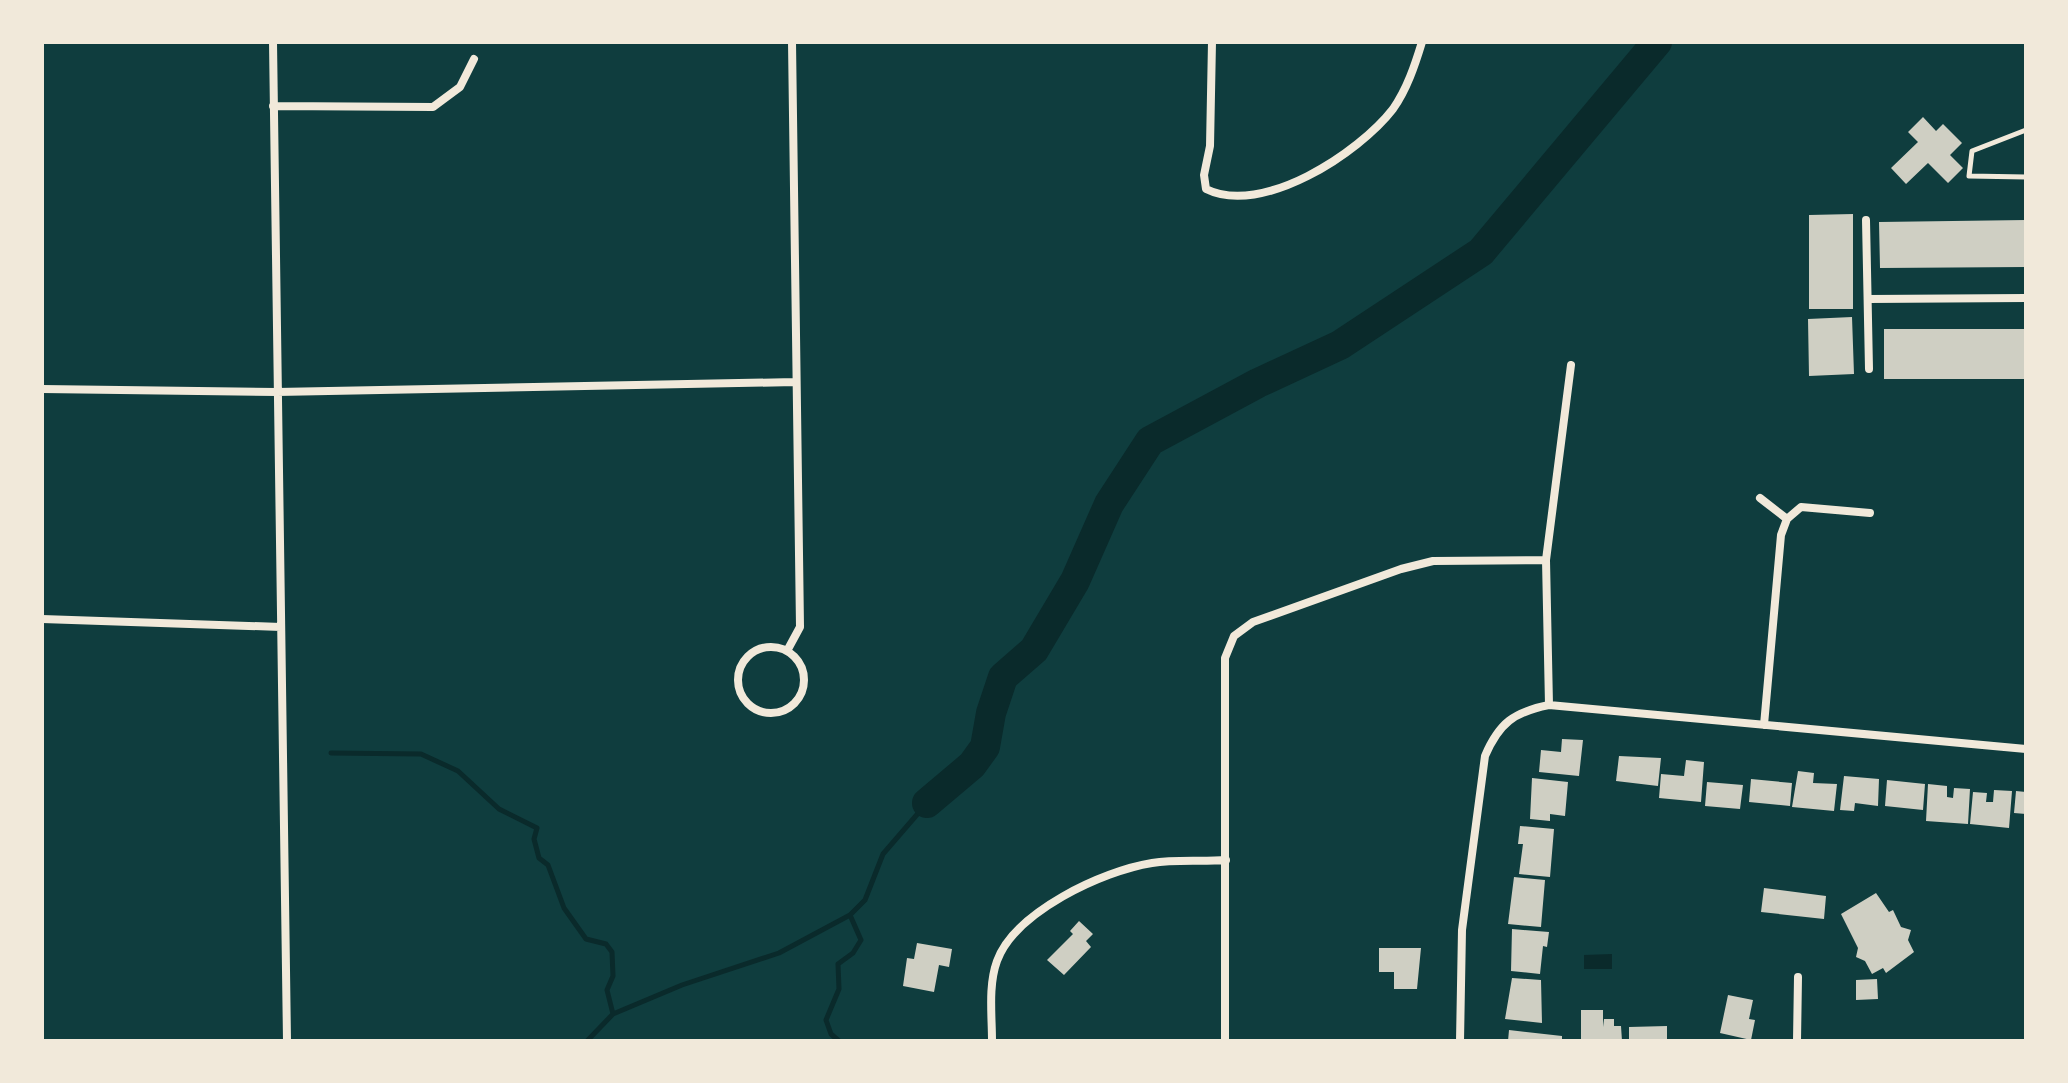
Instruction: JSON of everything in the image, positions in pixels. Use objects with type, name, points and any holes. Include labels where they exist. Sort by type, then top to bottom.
[{"type":"street","points":[[273,42],[287,1041]]},
{"type":"street","points":[[787,651],[800,627],[792,42]]},
{"type":"street","points":[[1212,42],[1210,146],[1204,175],[1206,189],[1219,195],[1240,198],[1286,187],[1346,151],[1391,112],[1405,91],[1422,42]]},
{"type":"street","points":[[273,106],[433,107],[460,87],[474,59]]},
{"type":"street","points":[[1866,220],[1869,369]]},
{"type":"street","points":[[1868,299],[2026,298]]},
{"type":"street","points":[[1549,705],[1546,560],[1571,365]]},
{"type":"street","points":[[42,389],[277,392],[795,382]]},
{"type":"street","points":[[1760,498],[1787,519]]},
{"type":"street","points":[[1764,725],[1781,535],[1787,519],[1801,507],[1870,513]]},
{"type":"street","points":[[1225,1041],[1225,658],[1234,636],[1253,622],[1412,566],[1433,561],[1546,560]]},
{"type":"street","points":[[42,619],[281,627]]},
{"type":"street","points":[[770,646],[787,651],[801,666],[802,691],[785,710],[759,711],[741,693],[740,668],[757,649],[770,646]]},
{"type":"street","points":[[1460,1041],[1462,930],[1485,756],[1494,734],[1506,720],[1525,710],[1549,705],[2026,749]]},
{"type":"street","points":[[992,1041],[991,992],[996,963],[1007,940],[1037,910],[1124,869],[1154,862],[1226,860]]},
{"type":"street","points":[[1797,1041],[1798,977]]},
{"type":"lane","points":[[2026,130],[1972,151],[1969,176],[2026,177]]},
{"type":"water","points":[[1612,954],[1612,969],[1584,969],[1584,955]]},
{"type":"building","points":[[1923,117],[1936,131],[1943,124],[1962,143],[1950,155],[1963,168],[1948,183],[1928,163],[1906,184],[1891,168],[1918,142],[1908,132]]},
{"type":"building","points":[[1853,214],[1853,309],[1809,309],[1809,215]]},
{"type":"building","points":[[2026,220],[2026,267],[1880,268],[1879,222]]},
{"type":"building","points":[[1852,317],[1854,374],[1809,376],[1808,319]]},
{"type":"building","points":[[1884,329],[2026,329],[2026,379],[1884,379]]},
{"type":"building","points":[[1562,739],[1583,740],[1579,776],[1539,772],[1541,750],[1561,752]]},
{"type":"building","points":[[1619,756],[1661,758],[1658,786],[1616,781]]},
{"type":"building","points":[[1686,760],[1704,762],[1701,802],[1659,798],[1661,774],[1684,776]]},
{"type":"building","points":[[1798,771],[1814,773],[1813,783],[1837,784],[1834,811],[1792,807]]},
{"type":"building","points":[[1844,776],[1879,779],[1878,806],[1855,803],[1854,811],[1840,810]]},
{"type":"building","points":[[1532,778],[1568,782],[1565,816],[1550,814],[1550,821],[1530,819]]},
{"type":"building","points":[[1751,779],[1792,783],[1790,806],[1749,802]]},
{"type":"building","points":[[1887,780],[1925,784],[1923,810],[1885,806]]},
{"type":"building","points":[[1707,782],[1743,785],[1740,809],[1705,806]]},
{"type":"building","points":[[1928,784],[1947,786],[1947,797],[1953,798],[1954,788],[1970,789],[1968,824],[1926,821]]},
{"type":"building","points":[[1994,790],[2012,791],[2009,828],[1970,824],[1973,792],[1987,793],[1986,802],[1993,802]]},
{"type":"building","points":[[2016,791],[2026,792],[2026,814],[2014,813]]},
{"type":"building","points":[[1520,826],[1554,829],[1550,877],[1519,874],[1523,844],[1518,844]]},
{"type":"building","points":[[1514,877],[1545,880],[1541,927],[1508,924]]},
{"type":"building","points":[[1764,888],[1826,896],[1824,919],[1761,912]]},
{"type":"building","points":[[1876,893],[1889,912],[1893,910],[1901,927],[1911,930],[1908,940],[1914,952],[1886,973],[1883,968],[1872,974],[1865,961],[1856,957],[1858,948],[1841,914]]},
{"type":"building","points":[[1079,921],[1093,934],[1086,941],[1091,947],[1064,975],[1047,960],[1073,934],[1070,931]]},
{"type":"building","points":[[1512,929],[1549,932],[1547,947],[1543,946],[1540,974],[1511,971]]},
{"type":"building","points":[[917,943],[952,949],[949,967],[939,965],[934,992],[903,986],[907,958],[914,959]]},
{"type":"building","points":[[1379,948],[1421,948],[1417,989],[1394,989],[1394,972],[1379,972]]},
{"type":"building","points":[[1512,978],[1541,980],[1542,1023],[1505,1019]]},
{"type":"building","points":[[1877,979],[1878,999],[1856,1000],[1856,980]]},
{"type":"building","points":[[1728,995],[1753,1000],[1749,1019],[1755,1020],[1751,1040],[1720,1033]]},
{"type":"building","points":[[1581,1010],[1603,1010],[1603,1027],[1604,1019],[1614,1019],[1614,1026],[1621,1026],[1622,1041],[1581,1041]]},
{"type":"building","points":[[1667,1026],[1667,1041],[1629,1041],[1629,1027]]},
{"type":"building","points":[[1509,1030],[1562,1036],[1562,1041],[1508,1041]]},
{"type":"waterway","points":[[927,803],[972,765],[985,747],[991,713],[1003,677],[1034,650],[1075,581],[1109,504],[1150,441],[1258,383],[1340,345],[1481,252],[1657,42]]},
{"type":"waterway","points":[[331,753],[421,754],[458,771],[499,809],[537,828],[534,839],[539,858],[548,865],[564,908],[586,939],[606,944],[612,952],[613,976],[607,990],[613,1014]]},
{"type":"waterway","points":[[839,1041],[831,1034],[826,1020],[839,989],[838,964],[853,953],[861,940],[850,915],[865,900],[883,854],[927,803]]},
{"type":"waterway","points":[[587,1041],[613,1014],[682,985],[779,953],[850,915]]}]
